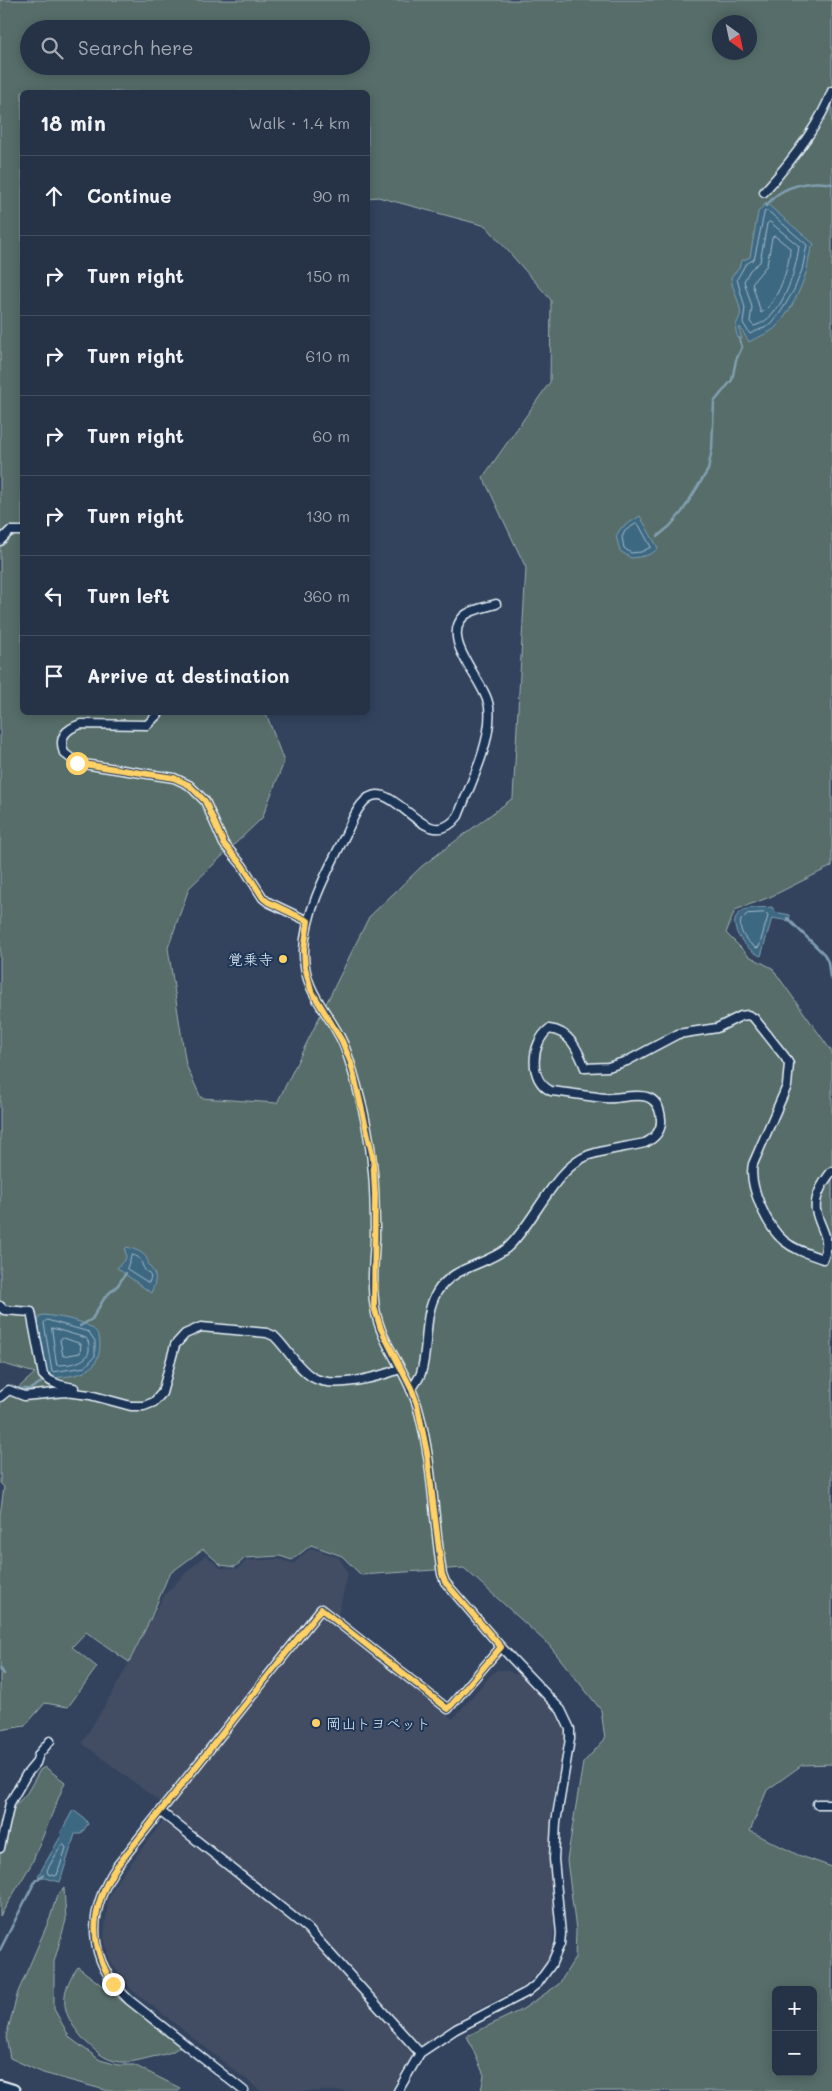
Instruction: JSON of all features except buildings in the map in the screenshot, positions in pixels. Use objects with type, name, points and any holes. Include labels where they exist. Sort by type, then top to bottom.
[{"type":"main road","points":[[0,2086],[13,2091]]},
{"type":"street","points":[[764,192],[788,165],[808,136],[832,91]]},
{"type":"street","points":[[0,542],[10,531],[20,531]]},
{"type":"street","points":[[398,2091],[420,2053],[476,2017],[527,1992],[545,1975],[552,1964],[560,1944],[561,1934],[554,1859],[556,1822],[570,1729],[561,1710],[501,1647],[445,1582],[442,1574],[427,1453],[417,1404],[412,1390],[381,1329],[374,1307],[375,1194],[373,1157],[351,1063],[342,1041],[311,990],[305,967],[304,950],[308,921],[340,846],[358,810],[368,798],[383,795],[391,799],[418,821],[435,828],[444,828],[455,821],[458,816],[486,742],[489,706],[486,695],[464,656],[456,635],[459,624],[465,616],[496,604]]},
{"type":"street","points":[[157,715],[147,724],[81,724],[70,728],[64,733],[61,740],[64,753],[77,763],[174,778],[189,785],[205,801],[224,844],[242,865],[263,898],[308,921]]},
{"type":"street","points":[[412,1390],[421,1374],[430,1313],[436,1294],[445,1280],[457,1272],[496,1255],[508,1247],[559,1179],[572,1166],[588,1155],[645,1143],[652,1140],[660,1130],[660,1114],[657,1107],[646,1097],[637,1094],[607,1098],[551,1091],[543,1087],[538,1081],[535,1062],[537,1043],[549,1029],[559,1030],[567,1035],[585,1068],[608,1066],[627,1061],[678,1034],[707,1031],[741,1016],[748,1015],[754,1018],[789,1064],[788,1086],[751,1172],[753,1182],[766,1216],[782,1240],[796,1250],[822,1259],[827,1243],[825,1231],[816,1209],[823,1182],[832,1171]]},
{"type":"street","points":[[0,1306],[4,1310],[31,1312],[47,1378],[62,1386],[87,1390],[90,1396]]},
{"type":"street","points":[[0,1397],[9,1390],[24,1396],[65,1392],[131,1406],[144,1406],[154,1402],[162,1393],[176,1345],[185,1334],[201,1327],[274,1336],[311,1376],[329,1382],[342,1382],[400,1369]]},
{"type":"street","points":[[244,2091],[120,1992],[107,1974],[99,1954],[95,1936],[95,1916],[103,1888],[117,1866],[321,1609],[448,1709],[501,1647]]},
{"type":"street","points":[[0,1848],[2,1823],[10,1803],[36,1763],[39,1754],[50,1741]]},
{"type":"street","points":[[817,1804],[832,1804]]},
{"type":"street","points":[[160,1812],[308,1928],[420,2053]]},
{"type":"shaded area","points":[[311,1548],[339,1558],[348,1574],[335,1627],[453,1719],[490,1676],[497,1670],[506,1670],[514,1674],[522,1674],[556,1712],[562,1721],[565,1733],[565,1746],[556,1783],[551,1816],[549,1851],[554,1927],[552,1948],[546,1963],[522,1987],[462,2018],[445,2029],[405,2066],[391,2091],[261,2091],[131,1989],[114,1967],[108,1955],[104,1937],[108,1901],[115,1884],[171,1810],[82,1743],[116,1687],[165,1594],[206,1555],[220,1568],[238,1569],[246,1561],[279,1559],[293,1564]]},
{"type":"green space","points":[[0,0],[832,0],[832,866],[770,897],[735,910],[726,933],[749,956],[772,968],[832,1052],[832,1764],[802,1765],[767,1790],[750,1831],[798,1855],[832,1867],[832,2091],[481,2091],[484,2075],[467,2036],[523,2009],[559,1984],[575,1958],[576,1930],[567,1860],[583,1763],[605,1739],[601,1710],[549,1645],[464,1568],[361,1575],[342,1556],[311,1545],[292,1560],[280,1556],[245,1558],[235,1567],[221,1565],[203,1549],[169,1574],[150,1620],[129,1662],[86,1632],[72,1647],[97,1667],[68,1707],[45,1703],[25,1726],[0,1730],[0,1515],[4,1487],[0,1483],[0,1404],[35,1373],[0,1363]]},
{"type":"green space","points":[[45,1767],[65,1782],[32,1863],[0,1916],[0,1822],[27,1793],[40,1770]]},
{"type":"green space","points":[[64,1888],[66,1920],[54,1962],[54,2009],[70,2038],[100,2060],[118,2065],[134,2065],[180,2088],[179,2091],[109,2091],[43,2073],[10,2058],[6,2037],[18,1992],[50,1918],[57,1895]]},
{"type":"green space","points":[[78,1967],[180,2046],[164,2054],[127,2062],[111,2060],[97,2052],[78,2033],[72,2024],[65,2006],[67,1987]]},
{"type":"water","points":[[766,203],[814,244],[801,287],[786,315],[773,329],[749,342],[740,327],[742,339],[739,340],[737,334],[736,325],[740,313],[731,277],[739,268],[741,261],[750,257],[758,212]]},
{"type":"water","points":[[640,516],[658,548],[642,557],[631,558],[620,551],[616,536],[621,528]]},
{"type":"water","points":[[772,907],[775,912],[790,915],[789,921],[772,918],[761,956],[743,942],[735,928],[735,921],[744,910]]},
{"type":"water","points":[[127,1247],[136,1250],[146,1257],[153,1270],[155,1282],[151,1293],[117,1268],[126,1258],[125,1249]]},
{"type":"water","points":[[40,1316],[75,1320],[96,1331],[100,1342],[99,1355],[90,1368],[77,1375],[50,1378],[46,1374],[38,1321]]},
{"type":"water","points":[[73,1810],[85,1819],[88,1824],[81,1834],[75,1834],[60,1882],[38,1876],[62,1834],[61,1832]]},
{"type":"waterway","points":[[766,206],[776,195],[797,185],[811,183],[832,184]]},
{"type":"waterway","points":[[658,536],[682,512],[708,470],[712,449],[714,402],[732,380],[736,360],[742,347],[739,338]]},
{"type":"waterway","points":[[787,918],[824,954],[832,980]]},
{"type":"waterway","points":[[80,1326],[92,1319],[105,1297],[118,1285],[126,1273]]},
{"type":"waterway","points":[[17,1391],[19,1389],[30,1389],[45,1380]]},
{"type":"waterway","points":[[0,1668],[4,1674]]},
{"type":"waterway","points":[[0,1950],[35,1881],[43,1875]]},
{"type":"place","name":"覚乗寺","points":[[283,959]]},
{"type":"place","name":"岡山トヨペット","points":[[316,1723]]},
{"type":"route","points":[[77,763],[174,778],[189,785],[205,801],[221,839],[242,865],[263,898],[308,921],[304,950],[305,967],[311,990],[342,1041],[351,1063],[373,1157],[375,1194],[374,1307],[381,1329],[412,1390],[417,1404],[427,1453],[442,1574],[445,1582],[501,1647],[448,1709],[321,1609],[117,1866],[103,1888],[95,1916],[95,1936],[102,1964],[113,1984]]}]
